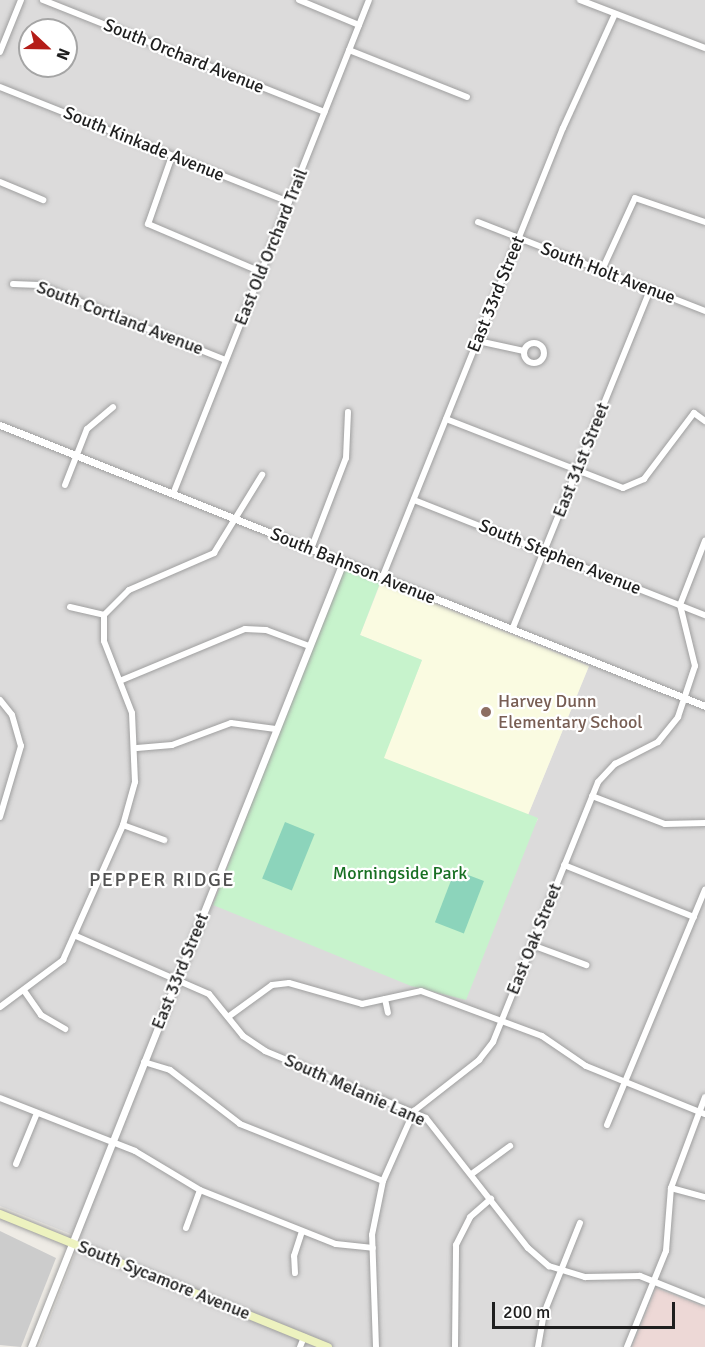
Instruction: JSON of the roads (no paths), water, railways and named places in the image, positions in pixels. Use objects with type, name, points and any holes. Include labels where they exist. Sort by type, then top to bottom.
[{"type":"main road","name":"South Sycamore Avenue","points":[[0,1214],[328,1347]]},
{"type":"street","points":[[0,52],[21,0]]},
{"type":"street","name":"South Orchard Avenue","points":[[43,0],[325,112]]},
{"type":"street","points":[[299,0],[359,25]]},
{"type":"street","name":"East Old Orchard Trail","points":[[173,494],[369,0]]},
{"type":"street","points":[[580,0],[705,48]]},
{"type":"street","name":"East 33rd Street","points":[[382,578],[518,238],[615,14]]},
{"type":"street","points":[[349,50],[467,97]]},
{"type":"street","name":"South Kinkade Avenue","points":[[0,87],[289,201]]},
{"type":"street","points":[[172,156],[148,224],[261,272]]},
{"type":"street","points":[[0,182],[43,200]]},
{"type":"street","points":[[602,270],[635,198],[705,222]]},
{"type":"street","name":"South Holt Avenue","points":[[478,222],[705,311]]},
{"type":"street","name":"South Cortland Avenue","points":[[13,284],[39,285],[226,360]]},
{"type":"street","name":"East 31st Street","points":[[512,630],[650,290]]},
{"type":"street","points":[[478,341],[524,351]]},
{"type":"street","points":[[65,485],[76,455],[93,421],[113,407]]},
{"type":"street","points":[[310,549],[346,458],[348,412]]},
{"type":"street","points":[[446,419],[613,487],[633,485],[694,413],[705,421]]},
{"type":"street","name":"South Bahnson Avenue","points":[[0,426],[705,706]]},
{"type":"street","points":[[0,1007],[25,992],[63,960],[76,936],[123,825],[135,782],[137,748],[122,680],[104,641],[104,615],[129,590],[207,558],[224,541],[234,518],[262,475]]},
{"type":"street","name":"South Stephen Avenue","points":[[414,500],[705,615]]},
{"type":"street","points":[[680,605],[705,541]]},
{"type":"street","name":"East 33rd Street","points":[[31,1347],[343,562]]},
{"type":"street","name":"East Oak Street","points":[[376,1347],[373,1248],[383,1181],[414,1112],[479,1060],[501,1022],[592,796],[608,769],[665,736],[687,699],[695,666],[680,605]]},
{"type":"street","points":[[70,607],[104,615]]},
{"type":"street","points":[[122,680],[245,629],[266,630],[309,646]]},
{"type":"street","points":[[0,700],[12,715],[21,746],[0,817]]},
{"type":"street","points":[[137,748],[172,745],[231,723],[276,729]]},
{"type":"street","points":[[0,789],[9,792]]},
{"type":"street","points":[[592,796],[665,824],[705,823]]},
{"type":"street","points":[[123,825],[164,840]]},
{"type":"street","points":[[564,864],[694,917]]},
{"type":"street","points":[[607,1125],[628,1084],[705,890]]},
{"type":"street","name":"South Melanie Lane","points":[[76,936],[177,978],[209,994],[228,1017],[265,1052],[414,1112],[434,1125],[534,1254],[560,1271],[654,1281],[705,1302]]},
{"type":"street","points":[[532,945],[586,965]]},
{"type":"street","points":[[228,1017],[273,985],[289,983],[348,1003],[385,999],[421,991],[542,1036],[586,1066],[702,1112]]},
{"type":"street","points":[[25,992],[41,1015],[65,1029]]},
{"type":"street","points":[[385,999],[388,1013]]},
{"type":"street","points":[[144,1062],[170,1070],[240,1124],[383,1181]]},
{"type":"street","points":[[627,1347],[666,1251],[672,1188],[702,1112],[705,1097]]},
{"type":"street","points":[[0,1098],[112,1142],[200,1190],[336,1244],[373,1248]]},
{"type":"street","points":[[16,1164],[37,1113]]},
{"type":"street","points":[[472,1173],[510,1146]]},
{"type":"street","points":[[672,1188],[705,1197]]},
{"type":"street","points":[[186,1228],[200,1190]]},
{"type":"street","points":[[455,1347],[456,1245],[470,1217],[491,1199]]},
{"type":"street","points":[[538,1347],[560,1271],[580,1223]]},
{"type":"street","points":[[295,1273],[294,1257],[302,1231]]},
{"type":"street","points":[[300,1347],[304,1337]]},
{"type":"place","name":"Harvey Dunn Elementary School","points":[[486,712]]},
{"type":"district","name":"PEPPER RIDGE","points":[[162,879]]},
{"type":"park label","name":"Morningside Park","points":[[400,873]]}]
